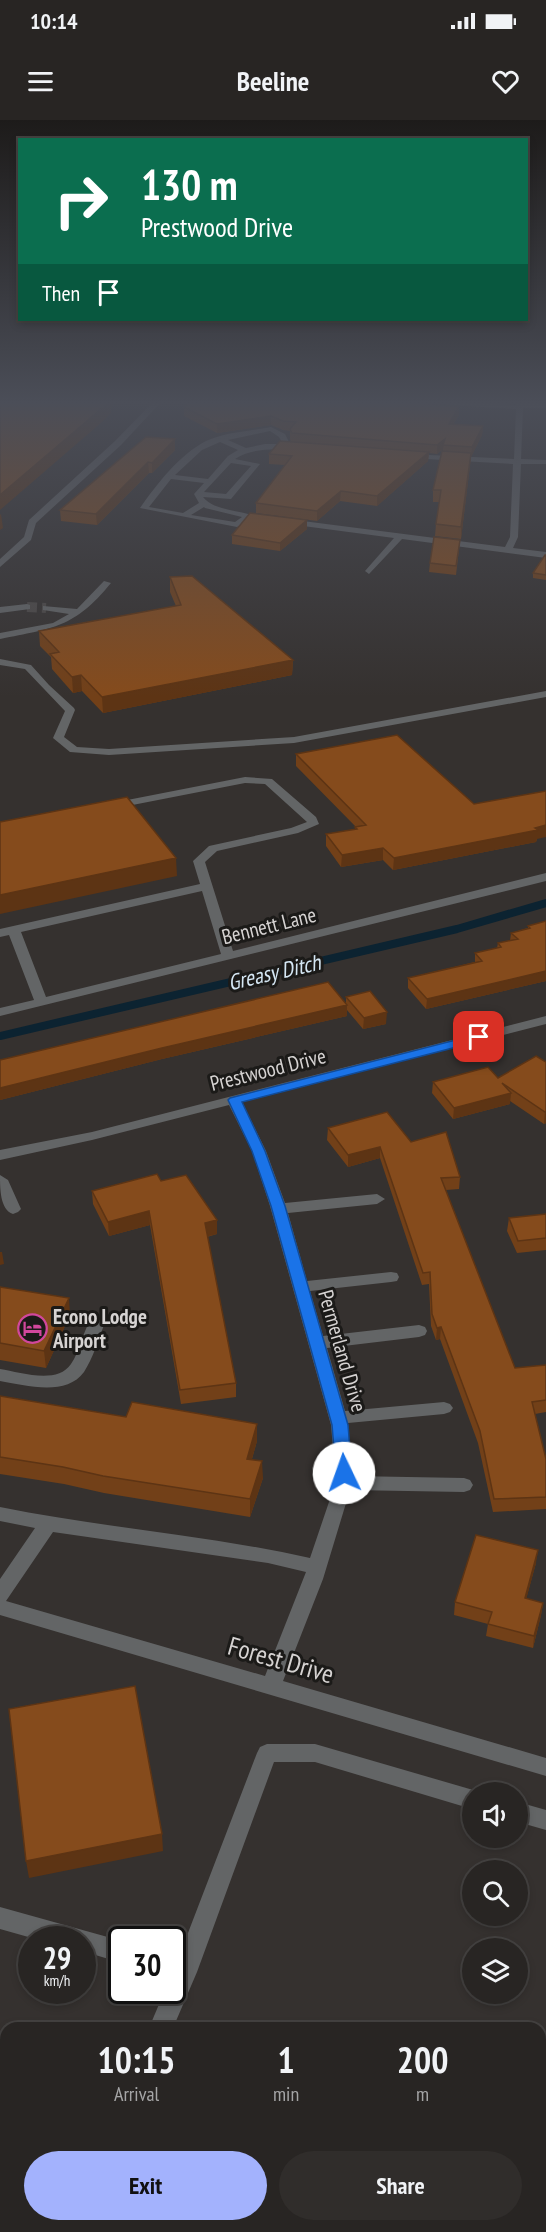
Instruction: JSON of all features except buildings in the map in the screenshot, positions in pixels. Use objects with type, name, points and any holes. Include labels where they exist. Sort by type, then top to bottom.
[{"type":"street","points":[[0,564],[28,538],[32,522],[56,500]]},
{"type":"street","points":[[151,500],[144,508],[237,525],[248,516]]},
{"type":"street","points":[[202,500],[217,509],[248,516],[546,555]]},
{"type":"street","points":[[508,550],[514,537],[515,500]]},
{"type":"street","points":[[184,516],[204,503]]},
{"type":"street","points":[[369,571],[399,537]]},
{"type":"street","points":[[0,636],[56,625],[79,612],[107,583]]},
{"type":"street","points":[[0,610],[11,606],[27,606]]},
{"type":"street","points":[[46,609],[79,612]]},
{"type":"street","points":[[0,626],[12,635]]},
{"type":"street","points":[[0,662],[28,667],[45,687],[70,710],[58,738],[74,750],[109,752],[294,740],[546,694]]},
{"type":"street","points":[[105,807],[245,780],[268,781],[312,819],[313,824],[294,831],[213,848],[199,861],[228,956]]},
{"type":"street","name":"Bennett Lane","points":[[0,1012],[546,877]]},
{"type":"street","points":[[0,933],[208,886]]},
{"type":"street","points":[[14,930],[41,1002]]},
{"type":"street","name":"Prestwood Drive","points":[[0,1155],[92,1136],[546,1020]]},
{"type":"street","name":"Permerland Drive","points":[[234,1100],[258,1151],[279,1209],[338,1418],[343,1449],[339,1499],[317,1567],[271,1685]]},
{"type":"street","points":[[0,1180],[13,1209]]},
{"type":"street","points":[[279,1209],[377,1199]]},
{"type":"street","points":[[301,1287],[391,1278]]},
{"type":"street","points":[[0,1375],[43,1382],[65,1380],[76,1371],[96,1325]]},
{"type":"street","points":[[317,1343],[419,1331]]},
{"type":"street","points":[[338,1418],[444,1408]]},
{"type":"street","points":[[342,1483],[464,1485]]},
{"type":"street","points":[[0,1514],[48,1524],[268,1556],[317,1567]]},
{"type":"street","points":[[0,1595],[48,1524]]},
{"type":"street","name":"Forest Drive","points":[[0,1607],[546,1767]]},
{"type":"street","points":[[186,1953],[267,1753],[315,1753],[462,1796]]},
{"type":"street","points":[[528,1815],[546,1820]]},
{"type":"street","points":[[0,1918],[30,1926]]},
{"type":"street","points":[[163,2022],[168,2004]]},
{"type":"waterway","name":"Greasy Ditch","points":[[0,1036],[457,929],[546,903]]},
{"type":"tunnel","points":[[27,607],[46,608]]},
{"type":"place","name":"Econo Lodge Airport","points":[[32,1329]]},
{"type":"route","points":[[344,1473],[340,1425],[278,1206],[258,1151],[234,1100],[479,1037]]}]
